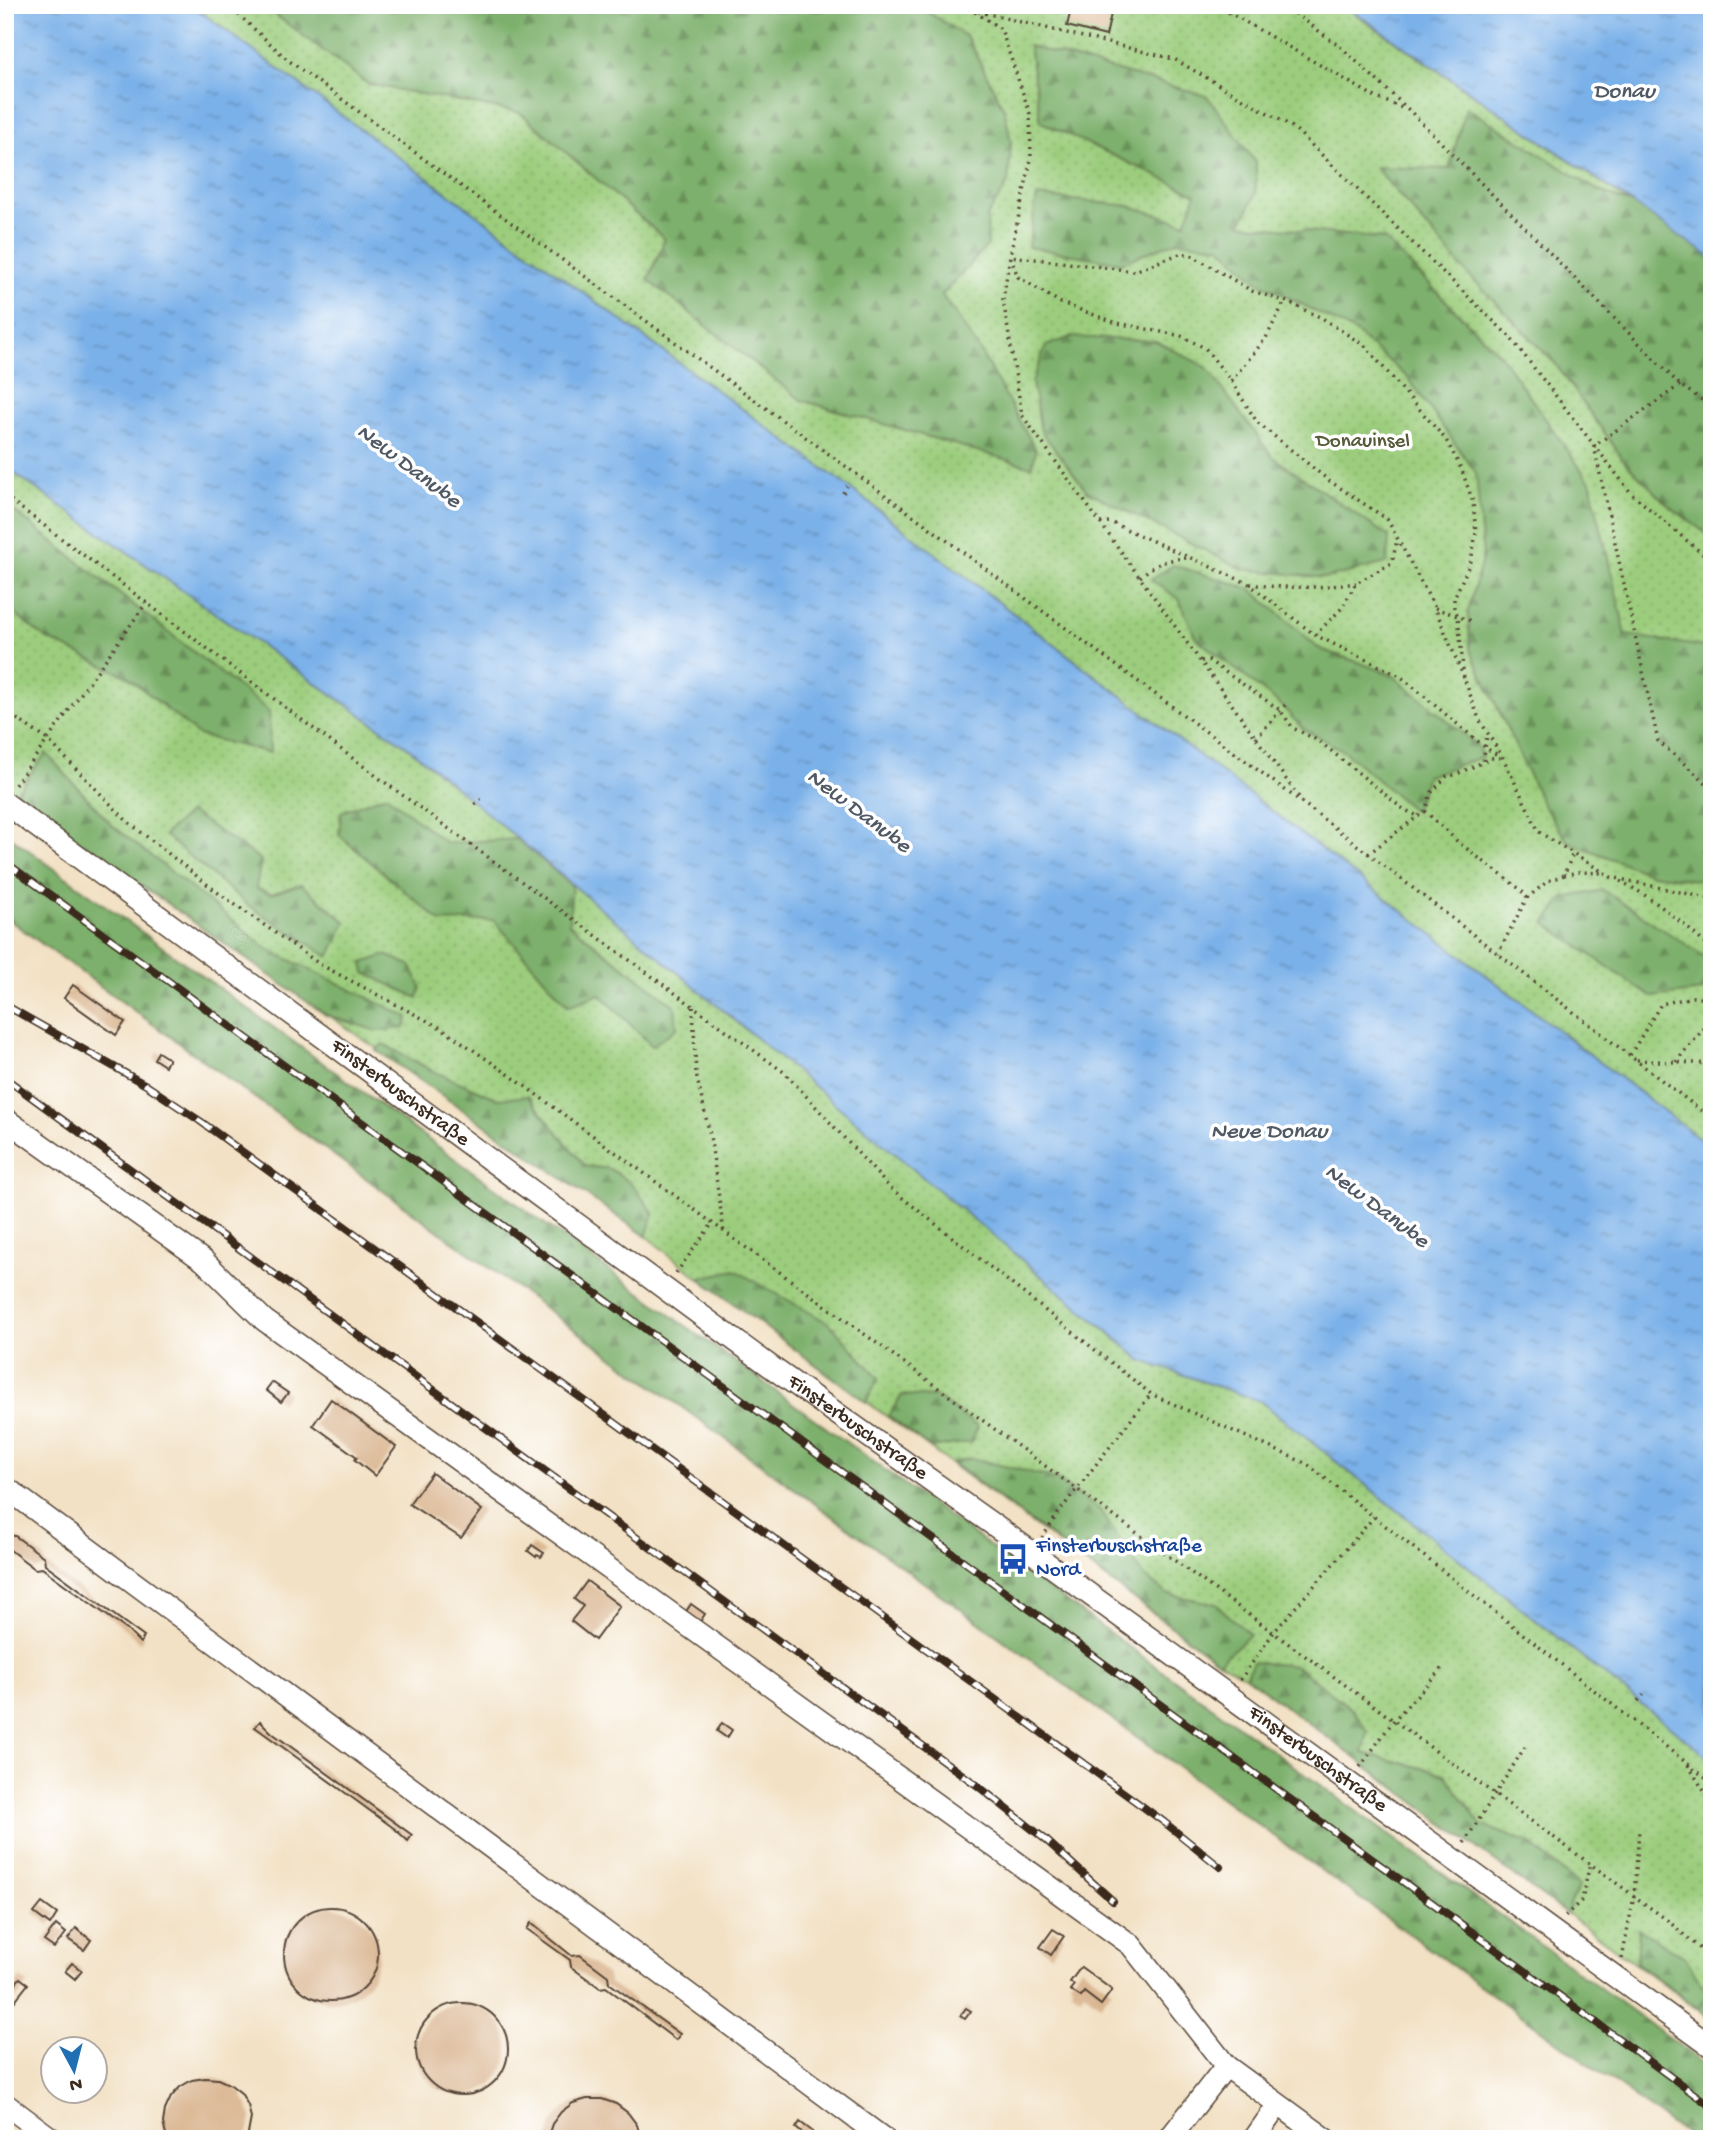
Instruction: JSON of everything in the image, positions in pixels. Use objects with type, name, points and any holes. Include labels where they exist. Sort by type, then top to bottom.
[{"type":"street","name":"Finsterbuschstraße","points":[[8,798],[774,1369],[1712,2047]]},
{"type":"street","points":[[5,1119],[204,1261],[264,1320],[1131,1945],[1226,2066],[1326,2139]]},
{"type":"street","points":[[5,1487],[884,2139]]},
{"type":"street","points":[[1169,2139],[1226,2066]]},
{"type":"street","points":[[5,2105],[52,2139]]},
{"type":"street","points":[[1254,2139],[1278,2105]]},
{"type":"path","points":[[228,5],[288,60],[1304,804],[1712,1119]]},
{"type":"path","points":[[951,5],[1174,60],[1294,128],[1510,337],[1632,494],[1712,562]]},
{"type":"path","points":[[974,5],[975,12],[1001,29],[1030,114],[1031,159],[1003,299],[1022,415],[1304,804]]},
{"type":"path","points":[[1216,5],[1377,98],[1410,111]]},
{"type":"path","points":[[1284,5],[1343,49],[1410,111],[1680,385],[1712,407]]},
{"type":"path","points":[[1010,256],[1134,271],[1182,253],[1194,256],[1252,291],[1285,301],[1322,318],[1365,346],[1446,440],[1461,468],[1473,502],[1476,533],[1471,561],[1454,598],[1464,678]]},
{"type":"path","points":[[1010,256],[1018,276],[1060,303],[1117,323],[1181,336],[1205,348],[1231,381],[1257,422],[1328,480],[1387,519],[1435,608],[1479,719],[1503,758],[1539,832],[1604,873],[1638,890],[1686,926],[1712,950]]},
{"type":"path","points":[[1231,381],[1266,338],[1285,301]]},
{"type":"path","points":[[1594,446],[1680,385]]},
{"type":"path","points":[[1594,446],[1658,741],[1712,788]]},
{"type":"path","points":[[843,494],[846,486]]},
{"type":"path","points":[[5,496],[379,778],[785,1073],[890,1188],[1151,1394],[1307,1464],[1712,1783]]},
{"type":"path","points":[[1100,523],[1110,522],[1249,584],[1315,635],[1400,676],[1503,758]]},
{"type":"path","points":[[1249,584],[1269,587],[1356,583],[1392,563],[1398,538]]},
{"type":"path","points":[[1140,578],[1161,563],[1175,558],[1189,558]]},
{"type":"path","points":[[1315,635],[1342,608],[1356,583]]},
{"type":"path","points":[[8,798],[147,602]]},
{"type":"path","points":[[1435,608],[1471,621]]},
{"type":"path","points":[[1201,661],[1208,660],[1280,710],[1293,728],[1319,741],[1403,809],[1418,816]]},
{"type":"path","points":[[1256,738],[1286,704]]},
{"type":"path","points":[[5,711],[48,740],[127,821],[217,892],[321,965],[443,1029],[1590,1863],[1667,1920],[1712,1959]]},
{"type":"path","points":[[1483,762],[1487,732]]},
{"type":"path","points":[[1368,854],[1424,811],[1431,793],[1447,776],[1455,775],[1490,758],[1503,758]]},
{"type":"path","points":[[475,804],[481,799]]},
{"type":"path","points":[[1424,811],[1458,842],[1521,890],[1527,898]]},
{"type":"path","points":[[1564,875],[1573,853]]},
{"type":"path","points":[[1497,953],[1527,898],[1534,891],[1548,881],[1564,875],[1578,872],[1604,873]]},
{"type":"path","points":[[1611,877],[1712,899]]},
{"type":"path","points":[[1521,890],[1534,891]]},
{"type":"path","points":[[1630,1055],[1661,1004],[1693,997],[1712,1000]]},
{"type":"path","points":[[693,1006],[696,1074],[710,1135],[724,1233]]},
{"type":"path","points":[[1676,1062],[1712,1019]]},
{"type":"path","points":[[1636,1060],[1712,1064]]},
{"type":"path","points":[[676,1273],[712,1224]]},
{"type":"path","points":[[1041,1540],[1151,1394]]},
{"type":"path","points":[[1228,1696],[1274,1632],[1374,1517]]},
{"type":"path","points":[[1348,1783],[1394,1720],[1445,1665]]},
{"type":"path","points":[[1638,1701],[1646,1692]]},
{"type":"path","points":[[1454,1859],[1525,1747]]},
{"type":"path","points":[[1687,1763],[1712,1804]]},
{"type":"path","points":[[1614,1977],[1624,1954],[1634,1896],[1640,1830]]},
{"type":"path","points":[[1555,1933],[1566,1914],[1582,1900],[1590,1863]]},
{"type":"green space","name":"Donauinsel","points":[[191,5],[1342,5],[1712,258],[1712,1148],[847,486]]},
{"type":"green space","points":[[262,5],[908,5],[926,11],[967,37],[1005,111],[1011,143],[1008,183],[987,217],[988,245],[942,295],[979,349],[1036,450],[1032,467],[801,400],[648,280],[665,239],[521,113],[368,84]]},
{"type":"green space","points":[[1029,46],[1207,96],[1256,163],[1256,193],[1241,224],[1384,239],[1501,356],[1590,482],[1626,635],[1712,648],[1712,882],[1652,874],[1568,842],[1543,805],[1470,649],[1468,611],[1483,556],[1476,473],[1408,378],[1355,332],[1257,281],[1220,246],[1177,241],[1121,263],[1028,247],[1037,196],[1130,206],[1185,223],[1196,194],[1041,122]]},
{"type":"green space","points":[[1466,107],[1599,191],[1643,208],[1712,254],[1712,538],[1668,505],[1626,463],[1554,362],[1462,268],[1375,167],[1449,169]]},
{"type":"green space","points":[[1071,337],[1156,341],[1206,367],[1273,457],[1389,537],[1387,563],[1327,578],[1242,569],[1087,491],[1041,431],[1032,382],[1046,346]]},
{"type":"green space","points":[[5,467],[409,748],[1143,1361],[1260,1401],[1712,1760],[1712,2020],[1246,1677],[1219,1662],[646,1236],[5,790]]},
{"type":"green space","points":[[5,507],[269,711],[270,753],[198,735],[128,677],[45,638],[5,606]]},
{"type":"green space","points":[[1173,565],[1251,589],[1318,648],[1391,674],[1477,745],[1482,757],[1427,776],[1414,811],[1344,751],[1302,728],[1283,707],[1196,638],[1179,599],[1151,580]]},
{"type":"green space","points":[[46,753],[112,825],[269,950],[408,1017],[405,1028],[377,1031],[326,1015],[21,801],[17,792]]},
{"type":"green space","points":[[386,795],[446,843],[517,839],[572,886],[569,924],[675,1006],[677,1028],[652,1046],[600,994],[568,1006],[494,920],[441,922],[339,835],[341,812]]},
{"type":"green space","points":[[190,812],[261,860],[256,888],[271,894],[301,884],[346,922],[329,957],[248,905],[164,835]]},
{"type":"green space","points":[[5,833],[1712,2069],[1712,2139],[1692,2139],[5,917]]},
{"type":"green space","points":[[1603,890],[1705,957],[1712,964],[1712,990],[1651,997],[1545,923],[1564,898]]},
{"type":"green space","points":[[386,955],[410,965],[421,987],[418,998],[365,973],[363,963]]},
{"type":"green space","points":[[383,1044],[431,1070],[498,1099],[528,1096],[585,1166],[610,1169],[632,1184],[654,1214],[646,1236],[376,1050]]},
{"type":"green space","points":[[735,1270],[830,1324],[879,1378],[866,1402],[699,1278]]},
{"type":"green space","points":[[902,1395],[936,1397],[978,1427],[971,1442],[931,1448],[888,1416]]},
{"type":"green space","points":[[971,1458],[1054,1478],[1099,1509],[1144,1576],[1167,1594],[1216,1604],[1250,1635],[1219,1662],[952,1463]]},
{"type":"green space","points":[[1253,1662],[1296,1666],[1353,1710],[1368,1732],[1363,1753],[1445,1774],[1481,1825],[1529,1843],[1579,1885],[1566,1914],[1246,1677]]},
{"type":"green space","points":[[1639,1929],[1685,1957],[1712,2001],[1712,2019],[1637,1963]]},
{"type":"water","name":"Neue Donau","points":[[5,5],[191,5],[847,486],[1712,1148],[1712,1760],[1260,1401],[1143,1361],[409,748],[5,467]]},
{"type":"water","name":"Donau","points":[[1342,5],[1712,5],[1712,258],[1363,18]]},
{"type":"building","points":[[1072,5],[1113,5],[1106,36],[1067,26]]},
{"type":"building","points":[[73,985],[125,1022],[116,1035],[64,998]]},
{"type":"building","points":[[158,1052],[169,1059],[165,1066],[154,1059]]},
{"type":"building","points":[[272,1382],[288,1393],[281,1402],[266,1390]]},
{"type":"building","points":[[331,1399],[396,1447],[375,1476],[355,1460],[357,1457],[313,1425]]},
{"type":"building","points":[[432,1473],[482,1510],[461,1538],[409,1504]]},
{"type":"building","points":[[5,1535],[15,1536],[44,1557],[45,1564],[144,1637],[140,1643],[127,1630],[42,1568],[35,1569],[6,1547]]},
{"type":"building","points":[[532,1545],[544,1553],[541,1557],[528,1551]]},
{"type":"building","points":[[587,1581],[620,1606],[595,1640],[571,1621],[583,1606],[574,1599]]},
{"type":"building","points":[[691,1604],[705,1614],[699,1623],[685,1613]]},
{"type":"building","points":[[260,1721],[272,1733],[412,1835],[408,1841],[255,1727]]},
{"type":"building","points":[[722,1723],[732,1730],[727,1738],[717,1731]]},
{"type":"building","points":[[42,1903],[57,1914],[50,1925],[34,1913]]},
{"type":"building","points":[[331,1907],[349,1911],[364,1921],[374,1936],[378,1954],[374,1972],[364,1987],[349,1997],[331,2001],[313,1997],[298,1987],[288,1972],[284,1954],[288,1936],[298,1921],[313,1911]]},
{"type":"building","points":[[531,1923],[572,1956],[580,1955],[608,1976],[609,1983],[680,2034],[676,2040],[606,1987],[600,1988],[571,1967],[570,1960],[527,1929]]},
{"type":"building","points":[[56,1925],[66,1933],[54,1948],[44,1941]]},
{"type":"building","points":[[76,1928],[91,1940],[84,1950],[68,1939]]},
{"type":"building","points":[[1053,1929],[1064,1936],[1051,1955],[1040,1947]]},
{"type":"building","points":[[72,1963],[82,1971],[75,1979],[65,1971]]},
{"type":"building","points":[[1081,1967],[1112,1990],[1101,2005],[1084,1992],[1081,1997],[1070,1990],[1074,1985],[1070,1982]]},
{"type":"building","points":[[20,1978],[28,1984],[13,2003],[5,1997]]},
{"type":"building","points":[[462,2003],[480,2006],[495,2016],[505,2031],[508,2049],[505,2067],[495,2082],[480,2092],[462,2095],[444,2092],[429,2082],[419,2067],[416,2049],[419,2031],[429,2016],[444,2006]]},
{"type":"building","points":[[966,2008],[971,2011],[965,2019],[960,2016]]},
{"type":"building","points":[[218,2079],[241,2093],[251,2118],[247,2139],[167,2139],[163,2123],[171,2097],[180,2087],[192,2080]]},
{"type":"building","points":[[602,2099],[616,2104],[628,2113],[637,2125],[641,2139],[547,2139],[552,2124],[561,2112],[573,2103]]},
{"type":"building","points":[[800,2122],[819,2139],[808,2138],[796,2128]]},
{"type":"railway","points":[[5,862],[1712,2107]]},
{"type":"railway","points":[[5,1005],[146,1085],[200,1121],[1164,1822],[1220,1867]]},
{"type":"railway","points":[[5,1078],[978,1786],[1046,1840],[1113,1901]]},
{"type":"place","name":"Finsterbuschstraße Nord","points":[[1013,1559]]},
{"type":"water label","name":"New Danube","points":[[408,467]]},
{"type":"water label","name":"New Danube","points":[[858,812]]},
{"type":"water label","name":"New Danube","points":[[1376,1207]]}]
